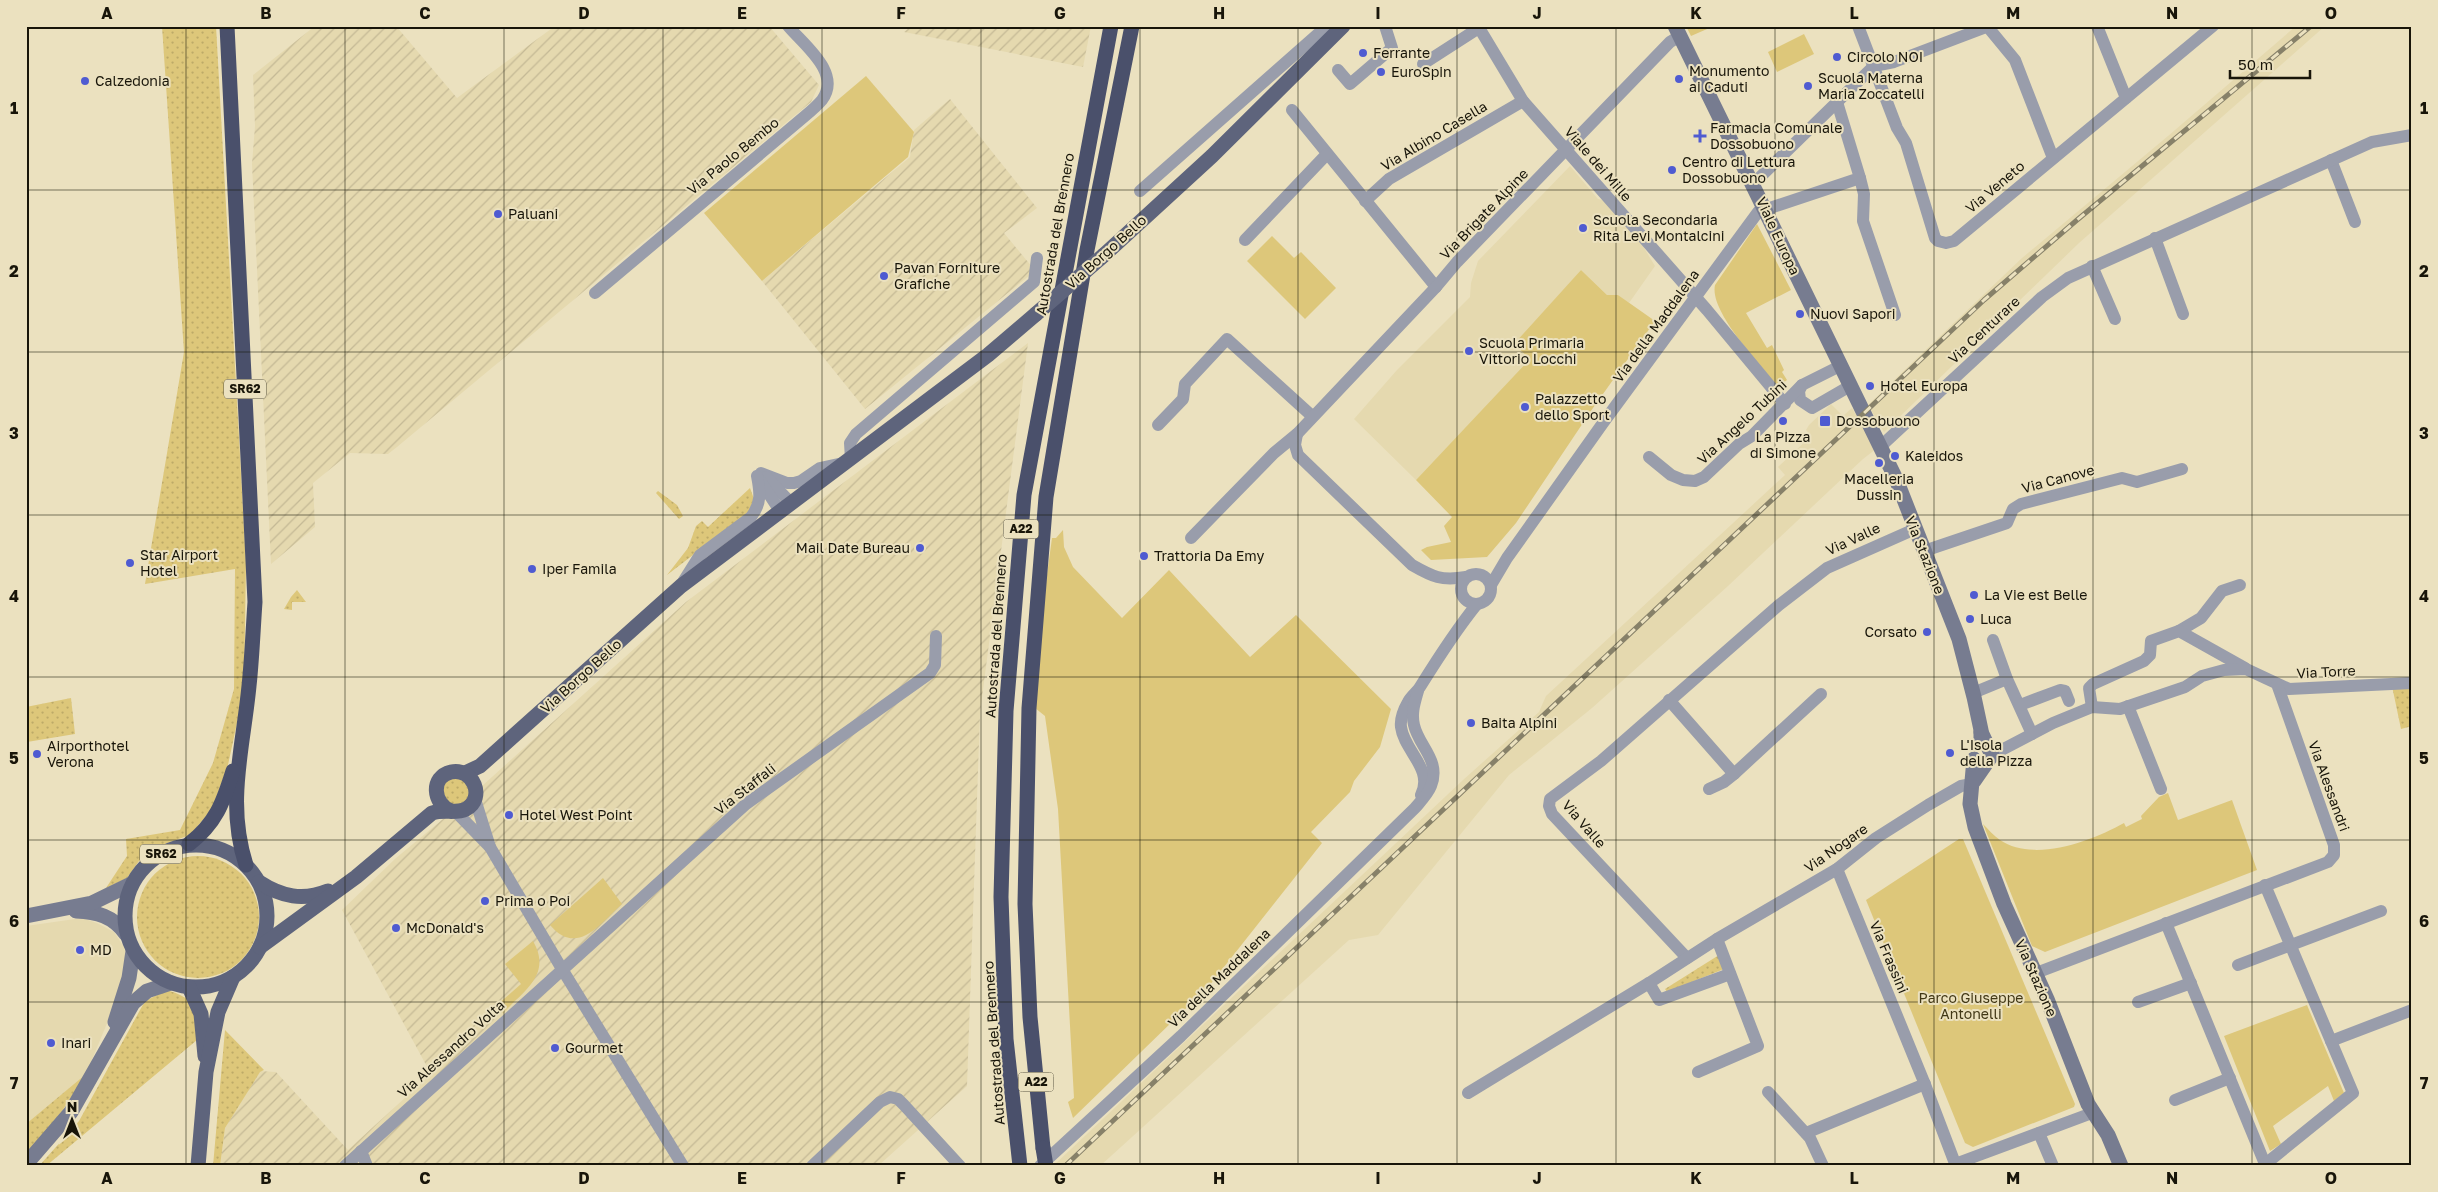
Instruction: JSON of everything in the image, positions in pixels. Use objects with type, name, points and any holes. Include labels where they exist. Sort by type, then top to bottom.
[{"type":"highway","name":"SR62","points":[[227,26],[255,602],[249,686],[240,751],[235,818],[238,841],[246,865]]},
{"type":"highway","name":"Autostrada del Brennero","points":[[1020,1166],[1006,1039],[1001,898],[1002,802],[1008,691],[1024,495],[1110,26]]},
{"type":"highway","name":"A22","points":[[1046,1166],[1030,1017],[1025,904],[1028,728],[1034,641],[1046,497],[1086,250],[1132,26]]},
{"type":"highway","name":"SR62","points":[[189,844],[203,833],[217,815],[240,751]]},
{"type":"main road","name":"Via Borgo Bello","points":[[259,882],[273,892],[289,897],[307,898],[327,892],[433,803],[436,787],[444,776],[456,771],[465,773],[480,766],[681,586],[988,355],[1104,255],[1212,156],[1343,26]]},
{"type":"main road","points":[[475,792],[480,766]]},
{"type":"main road","points":[[465,773],[475,792]]},
{"type":"main road","name":"Via Borgo Bello","points":[[260,948],[356,877],[432,813],[442,810],[454,811],[469,807],[475,792]]},
{"type":"main road","points":[[436,795],[443,807],[454,811]]},
{"type":"main road","name":"Via Borgo Bello","points":[[189,844],[220,848],[246,865],[259,882],[265,898],[268,915],[266,932],[260,948],[249,964],[232,978],[212,985],[189,987],[171,983],[150,970],[133,951],[126,934],[124,917],[125,900],[131,884],[141,869],[155,857],[171,848],[189,844]]},
{"type":"main road","points":[[198,1166],[206,1072],[218,1012],[232,978]]},
{"type":"main road","points":[[189,987],[200,1014],[206,1072]]},
{"type":"street","name":"Via Paolo Bembo","points":[[595,293],[805,116],[822,99],[828,84],[826,69],[788,26]]},
{"type":"street","points":[[1140,190],[1326,26]]},
{"type":"street","points":[[1338,70],[1350,84],[1392,48],[1385,26]]},
{"type":"street","points":[[1858,26],[1874,66]]},
{"type":"street","points":[[1753,184],[1874,66],[1894,62],[1988,26],[2015,60],[2053,158]]},
{"type":"street","points":[[2097,26],[2126,98]]},
{"type":"street","name":"Via Veneto","points":[[1874,66],[1897,128],[1906,143],[1933,230],[1938,241],[1946,243],[1954,240],[2213,26]]},
{"type":"street","points":[[1423,64],[1480,27]]},
{"type":"street","name":"Viale dei Mille","points":[[1480,27],[1522,101],[1696,298],[1785,404]]},
{"type":"street","name":"Via Brigate Alpine","points":[[1190,538],[1274,453],[1297,434],[1436,287],[1457,262],[1670,42],[1677,31]]},
{"type":"street","name":"Viale Europa","points":[[1677,31],[1867,420]]},
{"type":"street","name":"Via Albino Casella","points":[[1365,201],[1389,179],[1522,101]]},
{"type":"street","points":[[1837,102],[1864,194],[1863,221],[1896,315]]},
{"type":"street","points":[[1292,110],[1436,287]]},
{"type":"street","name":"Via Centurare","points":[[1882,446],[2042,297],[2068,278],[2372,142],[2412,135]]},
{"type":"street","points":[[1245,240],[1327,154]]},
{"type":"street","points":[[2331,160],[2355,222]]},
{"type":"street","points":[[1765,210],[1860,178]]},
{"type":"street","name":"Via della Maddalena","points":[[1040,1166],[1181,1036],[1415,808],[1423,791],[1424,779],[1422,768],[1405,742],[1401,726],[1402,714],[1409,700],[1418,691],[1459,626],[1477,604],[1486,600],[1504,562],[1603,423],[1758,212],[1765,210]]},
{"type":"street","points":[[2154,238],[2183,314]]},
{"type":"street","points":[[849,461],[850,443],[856,434],[1034,282],[1037,258]]},
{"type":"street","points":[[2092,266],[2115,319]]},
{"type":"street","points":[[1158,425],[1183,399],[1185,384],[1227,339],[1312,416]]},
{"type":"street","points":[[1840,366],[1802,385],[1799,391],[1800,400],[1812,408],[1850,386]]},
{"type":"street","name":"Via Angelo Tubini","points":[[1648,458],[1671,475],[1682,480],[1700,480],[1739,444],[1752,436],[1802,385]]},
{"type":"street","name":"Via Stazione","points":[[1867,420],[1882,446],[1959,638],[1973,693],[1983,749],[1972,784],[1970,804],[1975,827],[2004,904],[2036,973],[2092,1113],[2108,1135],[2121,1166]]},
{"type":"street","points":[[1297,434],[1296,445],[1298,455],[1412,565],[1432,576],[1447,580],[1466,577]]},
{"type":"street","name":"Via Borgo Bello","points":[[681,586],[700,555],[751,517],[758,508],[760,495],[759,474],[786,483],[794,483],[801,481],[820,468],[849,461]]},
{"type":"street","name":"Via Canove","points":[[1924,551],[2006,522],[2013,509],[2021,504],[2122,478],[2137,482],[2182,469]]},
{"type":"street","points":[[759,474],[785,507]]},
{"type":"street","name":"Via Valle","points":[[1687,958],[1552,814],[1549,806],[1552,796],[1582,777],[1779,605],[1827,568],[1915,529]]},
{"type":"street","name":"Via della Maddalena","points":[[1459,626],[1462,595],[1460,586],[1466,577],[1480,574],[1504,562]]},
{"type":"street","points":[[1480,574],[1485,577],[1491,586]]},
{"type":"street","points":[[1447,580],[1462,595],[1477,604]]},
{"type":"street","points":[[2092,707],[2089,688],[2093,684],[2144,661],[2150,655],[2151,641],[2180,631],[2201,618],[2222,591],[2240,586]]},
{"type":"street","name":"Via Torre","points":[[2180,631],[2246,669],[2289,688],[2412,683]]},
{"type":"street","name":"Via Staffali","points":[[562,970],[746,804],[930,673],[935,665],[936,636]]},
{"type":"street","points":[[1993,640],[2007,679],[2032,734]]},
{"type":"street","name":"Via Torre","points":[[1983,749],[2032,734],[2092,707],[2120,709],[2185,688],[2202,676],[2224,670],[2246,669]]},
{"type":"street","points":[[1973,693],[2007,679]]},
{"type":"street","name":"Via Alessandri","points":[[2036,973],[2265,884],[2328,862],[2334,855],[2334,845],[2277,684]]},
{"type":"street","points":[[2020,704],[2060,690],[2065,691],[2069,701]]},
{"type":"street","points":[[1708,789],[1724,782],[1734,774],[1822,694]]},
{"type":"street","points":[[1669,700],[1734,774]]},
{"type":"street","points":[[2128,706],[2160,789]]},
{"type":"street","name":"Via Nogare","points":[[1468,1093],[1649,983],[1717,939],[1837,869],[1876,838],[1961,786],[1972,784]]},
{"type":"street","points":[[475,792],[490,848]]},
{"type":"street","points":[[454,811],[490,848],[562,970],[683,1166]]},
{"type":"street","name":"Via Frassini","points":[[1837,869],[1956,1165],[2092,1113]]},
{"type":"street","points":[[26,916],[92,903],[131,884]]},
{"type":"street","points":[[2166,923],[2264,1165],[2353,1094],[2265,884]]},
{"type":"street","points":[[2238,965],[2381,911]]},
{"type":"street","points":[[48,913],[92,912],[107,916],[119,924],[126,934]]},
{"type":"street","points":[[1698,1072],[1758,1046],[1717,939]]},
{"type":"street","points":[[105,1052],[129,978],[133,951]]},
{"type":"street","name":"Via Alessandro Volta","points":[[344,1166],[562,970]]},
{"type":"street","points":[[1649,983],[1659,1000],[1730,974]]},
{"type":"street","points":[[26,1164],[71,1112],[133,1003],[147,991],[171,983]]},
{"type":"street","points":[[2138,1002],[2191,983]]},
{"type":"street","points":[[2331,1041],[2412,1010]]},
{"type":"street","points":[[2174,1100],[2230,1078]]},
{"type":"street","points":[[1806,1133],[1925,1084]]},
{"type":"street","points":[[1768,1092],[1810,1138],[1823,1166]]},
{"type":"street","points":[[812,1166],[880,1102],[890,1097],[898,1099],[960,1166]]},
{"type":"street","points":[[2039,1133],[2053,1166]]},
{"type":"street","points":[[361,1151],[367,1166]]},
{"type":"shaded area","points":[[315,26],[396,26],[457,98],[555,26],[769,26],[819,85],[811,102],[397,447],[388,454],[350,453],[313,483],[315,527],[271,564],[252,164],[255,126],[253,75]]},
{"type":"shaded area","points":[[911,26],[1091,26],[1083,67],[904,32]]},
{"type":"shaded area","points":[[2296,26],[2325,26],[2079,243],[1884,432],[1868,405],[2022,258]]},
{"type":"shaded area","points":[[950,99],[1037,208],[1004,233],[1033,268],[1030,275],[865,409],[762,281],[910,157],[914,130]]},
{"type":"shaded area","name":"Scuola Primaria Vittorio Locchi","points":[[1570,166],[1598,199],[1603,200],[1641,243],[1655,266],[1629,303],[1618,295],[1607,295],[1581,270],[1515,344],[1531,359],[1416,480],[1354,419],[1397,370],[1470,297],[1471,283],[1478,261]]},
{"type":"shaded area","points":[[1028,343],[980,713],[967,1086],[878,1166],[220,1166],[225,1128],[260,1071],[276,1072],[348,1150],[431,1074],[342,910],[396,858],[472,795],[686,602]]},
{"type":"shaded area","points":[[1831,404],[1843,416],[1852,408],[1876,449],[1592,708],[1509,775],[1378,935],[1349,940],[1100,1166],[1053,1166],[1463,780],[1539,712],[1546,696],[1785,475],[1778,467],[1811,436],[1806,430],[1809,425]]},
{"type":"shaded area","points":[[82,918],[114,932],[124,947],[128,964],[120,992],[86,1074],[26,1124],[26,926]]},
{"type":"green space","points":[[162,26],[216,26],[246,563],[244,690],[228,765],[212,809],[190,835],[156,847],[139,861],[127,878],[106,888],[127,856],[126,839],[180,830],[213,763],[234,689],[235,569],[145,584],[184,352]]},
{"type":"green space","points":[[1686,26],[1714,26],[1691,36]]},
{"type":"green space","points":[[1804,34],[1814,54],[1777,72],[1768,52]]},
{"type":"green space","points":[[866,76],[914,132],[908,157],[762,281],[704,213]]},
{"type":"green space","points":[[1757,224],[1791,290],[1746,313],[1767,348],[1772,345],[1784,370],[1782,372],[1787,380],[1778,387],[1738,338],[1720,309],[1715,296],[1715,285]]},
{"type":"green space","points":[[1272,236],[1294,258],[1301,252],[1336,288],[1305,319],[1247,261]]},
{"type":"green space","points":[[1581,270],[1607,295],[1618,295],[1655,321],[1593,408],[1516,523],[1487,557],[1431,560],[1421,550],[1451,542],[1444,526],[1452,517],[1416,480],[1530,359],[1514,344]]},
{"type":"green space","points":[[750,488],[754,499],[749,512],[667,575],[688,548],[696,526],[702,521],[708,527]]},
{"type":"green space","points":[[658,491],[677,505],[683,516],[679,519],[656,493]]},
{"type":"green space","points":[[1063,530],[1064,547],[1073,567],[1122,618],[1169,570],[1250,657],[1296,615],[1391,709],[1380,747],[1354,781],[1350,792],[1311,832],[1322,843],[1209,986],[1073,1118],[1068,1102],[1074,1098],[1058,809],[1045,716],[1035,708],[1041,619],[1052,538],[1056,538]]},
{"type":"green space","points":[[297,590],[306,602],[292,602],[292,610],[284,609],[291,597]]},
{"type":"green space","points":[[2392,686],[2412,686],[2412,726],[2401,729]]},
{"type":"green space","points":[[71,698],[75,734],[27,742],[26,707]]},
{"type":"green space","points":[[465,777],[473,798],[450,808],[440,786],[443,780]]},
{"type":"green space","points":[[2168,793],[2178,820],[2232,800],[2257,870],[2045,952],[2032,946],[1983,824],[2000,840],[2014,847],[2029,850],[2063,847],[2096,836],[2124,823],[2126,827],[2142,819],[2141,816],[2159,797]]},
{"type":"green space","name":"Parco Giuseppe Antonelli","points":[[1959,839],[1963,839],[2075,1104],[2074,1107],[1973,1147],[1965,1143],[1866,900]]},
{"type":"green space","points":[[198,856],[221,860],[241,874],[255,894],[259,917],[255,940],[241,960],[221,974],[198,978],[175,974],[155,960],[141,940],[137,917],[141,894],[155,874],[175,860]]},
{"type":"green space","points":[[603,878],[622,904],[597,928],[579,938],[570,938],[560,934],[550,925]]},
{"type":"green space","points":[[533,941],[538,953],[538,972],[527,989],[503,1013],[497,1005],[521,984],[505,964]]},
{"type":"green space","points":[[1719,955],[1724,969],[1667,992],[1665,989]]},
{"type":"green space","points":[[167,990],[191,1002],[196,1013],[197,1040],[46,1166],[39,1166],[79,1121],[145,1001]]},
{"type":"green space","points":[[2307,1005],[2344,1093],[2334,1101],[2328,1086],[2273,1126],[2281,1144],[2270,1151],[2224,1036]]},
{"type":"green space","points":[[225,1030],[264,1070],[260,1072],[225,1128],[220,1166],[213,1166]]},
{"type":"green space","points":[[86,1074],[59,1116],[26,1155],[26,1124]]},
{"type":"railway","points":[[1065,1166],[1984,300],[2077,220],[2311,26]]},
{"type":"place","name":"Ferrante","points":[[1363,53]]},
{"type":"place","name":"Circolo NOI","points":[[1837,57]]},
{"type":"place","name":"EuroSpin","points":[[1381,72]]},
{"type":"place","name":"Monumento ai Caduti","points":[[1679,79]]},
{"type":"place","name":"Calzedonia","points":[[85,81]]},
{"type":"place","name":"Scuola Materna Maria Zoccatelli","points":[[1808,86]]},
{"type":"place","name":"Farmacia Comunale Dossobuono","points":[[1700,136]]},
{"type":"place","name":"Centro di Lettura Dossobuono","points":[[1672,170]]},
{"type":"place","name":"Paluani","points":[[498,214]]},
{"type":"place","name":"Scuola Secondaria Rita Levi Montalcini","points":[[1583,228]]},
{"type":"place","name":"Pavan Forniture Grafiche","points":[[884,276]]},
{"type":"place","name":"Nuovi Sapori","points":[[1800,314]]},
{"type":"place","name":"Scuola Primaria Vittorio Locchi","points":[[1469,351]]},
{"type":"place","name":"Hotel Europa","points":[[1870,386]]},
{"type":"place","name":"Palazzetto dello Sport","points":[[1525,407]]},
{"type":"place","name":"La Pizza di Simone","points":[[1783,421]]},
{"type":"place","name":"Dossobuono","points":[[1825,421]]},
{"type":"place","name":"Kaleidos","points":[[1895,456]]},
{"type":"place","name":"Macelleria Dussin","points":[[1879,463]]},
{"type":"place","name":"Mail Date Bureau","points":[[920,548]]},
{"type":"place","name":"Trattoria Da Emy","points":[[1144,556]]},
{"type":"place","name":"Star Airport Hotel","points":[[130,563]]},
{"type":"place","name":"Iper Famila","points":[[532,569]]},
{"type":"place","name":"La Vie est Belle","points":[[1974,595]]},
{"type":"place","name":"Luca","points":[[1970,619]]},
{"type":"place","name":"Corsato","points":[[1927,632]]},
{"type":"place","name":"Baita Alpini","points":[[1471,723]]},
{"type":"place","name":"L'Isola della Pizza","points":[[1950,753]]},
{"type":"place","name":"Airporthotel Verona","points":[[37,754]]},
{"type":"place","name":"Hotel West Point","points":[[509,815]]},
{"type":"place","name":"Prima o Poi","points":[[485,901]]},
{"type":"place","name":"McDonald's","points":[[396,928]]},
{"type":"place","name":"MD","points":[[80,950]]},
{"type":"place","name":"Inari","points":[[51,1043]]},
{"type":"place","name":"Gourmet","points":[[555,1048]]}]
